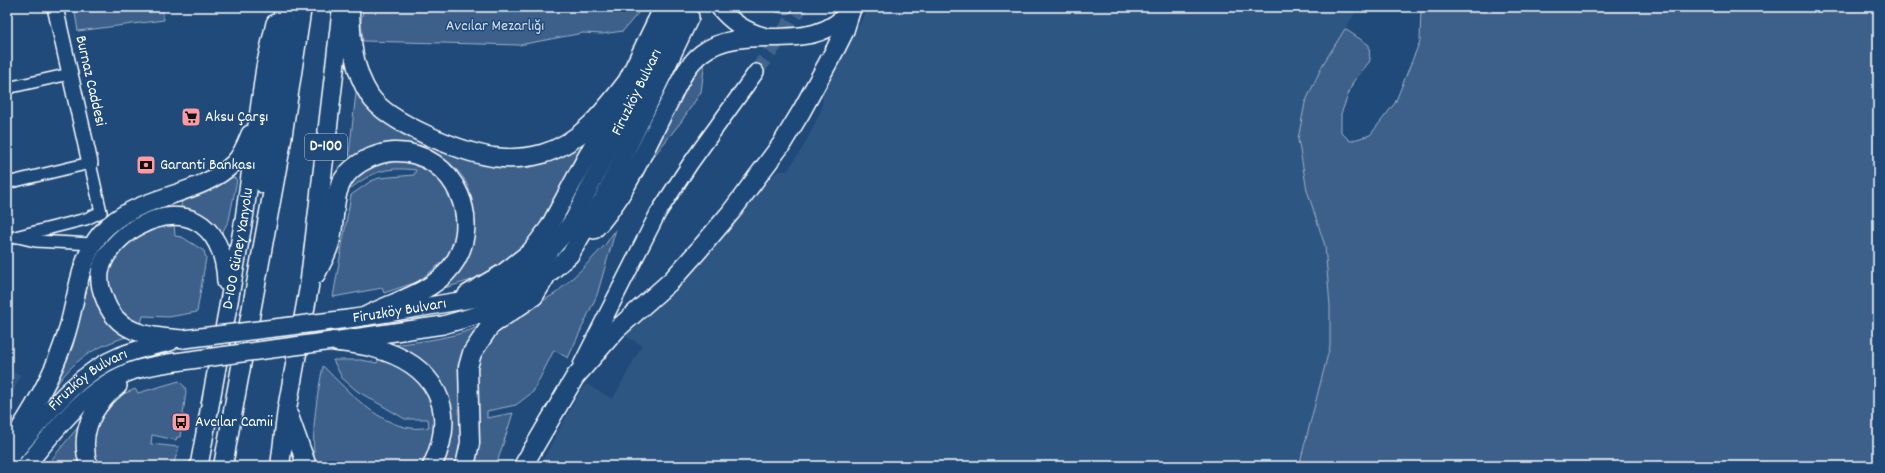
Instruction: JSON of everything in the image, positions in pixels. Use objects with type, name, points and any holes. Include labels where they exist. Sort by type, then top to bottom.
[{"type":"highway","points":[[262,249],[266,155],[284,7]]},
{"type":"highway","name":"D-100","points":[[223,466],[281,146],[302,7]]},
{"type":"highway","name":"D-100","points":[[280,466],[287,409],[310,287],[342,7]]},
{"type":"highway","points":[[350,7],[353,52],[358,71],[371,98],[386,113],[402,122],[477,154],[495,157],[519,158],[542,154],[568,142],[592,124],[626,83]]},
{"type":"highway","points":[[523,466],[576,377],[616,330],[677,274],[731,212],[791,130],[844,32],[852,8]]},
{"type":"highway","points":[[310,287],[330,242],[337,193],[344,179],[352,169],[363,161],[388,152],[412,153],[429,159],[442,169],[459,192],[464,206],[465,221],[461,249],[454,263],[445,274],[434,282],[412,296],[381,308],[366,316]]},
{"type":"highway","points":[[465,466],[470,443],[468,367],[472,353],[490,326],[534,296],[545,278]]},
{"type":"highway","points":[[332,341],[374,348],[404,359],[421,370],[433,386],[441,405],[444,420],[442,440],[432,466]]},
{"type":"highway","points":[[287,409],[300,452],[307,466]]},
{"type":"main road","name":"Burnaz Caddesi","points":[[55,7],[90,162]]},
{"type":"main road","name":"D-100 Güney Yanyolu","points":[[199,466],[244,219],[265,66],[279,7]]},
{"type":"main road","points":[[719,7],[742,28],[765,37]]},
{"type":"main road","points":[[570,255],[598,226],[618,200],[684,72],[693,61],[712,46],[725,42],[765,37],[784,38],[810,35],[834,24],[852,8]]},
{"type":"main road","points":[[453,302],[503,273],[530,252],[549,227],[626,83],[677,12]]},
{"type":"main road","name":"Firuzköy Bulvarı","points":[[134,371],[161,364],[423,328],[467,319],[492,311],[532,289],[570,255],[603,199],[677,12]]},
{"type":"main road","name":"Firuzköy Bulvarı","points":[[7,460],[64,397],[87,375],[105,363],[137,350],[184,339],[348,319],[453,302],[488,295],[508,285],[534,266],[561,238],[574,219],[677,12]]},
{"type":"main road","points":[[576,377],[658,213],[690,164],[756,72]]},
{"type":"main road","points":[[7,448],[30,414],[55,365],[65,339],[85,262],[93,244],[102,232],[130,211],[148,202],[211,179],[223,171],[234,162],[242,152],[258,117]]},
{"type":"main road","points":[[184,339],[141,334],[127,328],[114,318],[106,305],[101,290],[100,273],[104,260],[113,246],[123,236],[138,226],[168,216],[183,216],[200,224],[214,236],[222,250],[226,268],[227,310]]},
{"type":"main road","points":[[26,466],[70,414],[97,390],[134,371]]},
{"type":"main road","points":[[89,466],[85,453],[84,442],[86,430],[93,414],[104,397],[134,371]]},
{"type":"main road","points":[[188,466],[205,429]]},
{"type":"street","points":[[7,88],[70,74]]},
{"type":"street","points":[[7,184],[90,162],[101,212],[86,219],[12,238]]},
{"type":"street","points":[[12,238],[35,241],[93,244]]},
{"type":"shaded area","points":[[869,7],[1359,7],[1323,64],[1307,190],[1325,246],[1330,306],[1330,346],[1299,466],[538,466],[578,395],[586,384],[613,399],[642,345],[623,335],[686,280],[728,231],[767,180],[778,171],[787,171],[804,146],[822,108],[823,93]]},
{"type":"shaded area","points":[[14,372],[21,375],[7,407],[7,388]]},
{"type":"green space","points":[[74,7],[162,7],[164,20],[78,31]]},
{"type":"green space","name":"Avcılar Mezarlığı","points":[[364,7],[643,7],[623,31],[602,34],[583,33],[519,45],[363,41],[361,20]]},
{"type":"green space","points":[[758,7],[803,7],[804,10],[784,14]]},
{"type":"green space","points":[[1421,7],[1876,7],[1878,9],[1878,466],[1299,466],[1330,346],[1330,306],[1325,246],[1307,190],[1298,139],[1305,103],[1323,64],[1345,29],[1369,45],[1370,61],[1353,82],[1341,114],[1341,132],[1350,141],[1370,135],[1395,103],[1420,41]]},
{"type":"green space","points":[[705,61],[701,92],[681,122],[649,162],[664,127],[698,65]]},
{"type":"green space","points":[[356,93],[374,113],[393,126],[484,163],[506,167],[537,164],[563,155],[588,141],[556,204],[526,245],[508,261],[478,278],[438,290],[460,267],[470,250],[474,229],[474,218],[468,187],[460,173],[448,162],[419,146],[403,144],[389,146],[354,158],[349,154]]},
{"type":"green space","points":[[405,159],[437,172],[456,199],[458,236],[449,256],[417,282],[384,293],[382,288],[333,297],[351,195],[371,181],[379,178],[414,175],[416,170],[394,169],[378,172],[362,180],[345,193],[351,183],[363,170],[376,164]]},
{"type":"green space","points":[[233,177],[237,180],[229,220],[222,233],[197,212],[181,207],[182,198],[203,192]]},
{"type":"green space","points":[[174,223],[175,236],[182,237],[204,251],[206,258],[197,312],[169,317],[143,316],[141,323],[126,315],[115,302],[109,287],[108,273],[113,261],[122,249],[133,240],[160,226]]},
{"type":"green space","points":[[616,229],[597,295],[568,358],[554,350],[533,392],[516,405],[487,411],[487,418],[513,413],[496,466],[473,466],[474,367],[493,331],[556,293],[605,245]]},
{"type":"green space","points":[[90,275],[93,276],[98,304],[105,318],[126,337],[100,347],[81,359],[64,376],[48,398],[46,397],[64,366],[73,346]]},
{"type":"green space","points":[[480,326],[466,350],[460,364],[459,383],[462,429],[457,466],[441,466],[449,444],[438,380],[420,360],[394,345],[449,336]]},
{"type":"green space","points":[[379,358],[397,364],[407,370],[426,393],[430,402],[435,421],[435,430],[431,447],[424,462],[421,466],[315,466],[310,459],[314,456],[316,411],[323,366],[357,399],[384,419],[399,425],[414,428],[429,427],[428,419],[405,419],[357,391],[342,378],[333,360],[361,360],[377,363]]},
{"type":"green space","points":[[179,381],[185,387],[186,392],[180,437],[177,437],[176,440],[152,435],[151,444],[179,447],[173,466],[95,466],[92,454],[94,433],[100,418],[115,399],[135,389],[138,393]]},
{"type":"green space","points":[[78,427],[76,447],[80,466],[46,466]]},
{"type":"tunnel","points":[[756,72],[801,7]]},
{"type":"place","name":"Aksu Çarşı","points":[[191,117]]},
{"type":"place","name":"Garanti Bankası","points":[[146,165]]},
{"type":"place","name":"Avcılar Camii","points":[[181,422]]}]
